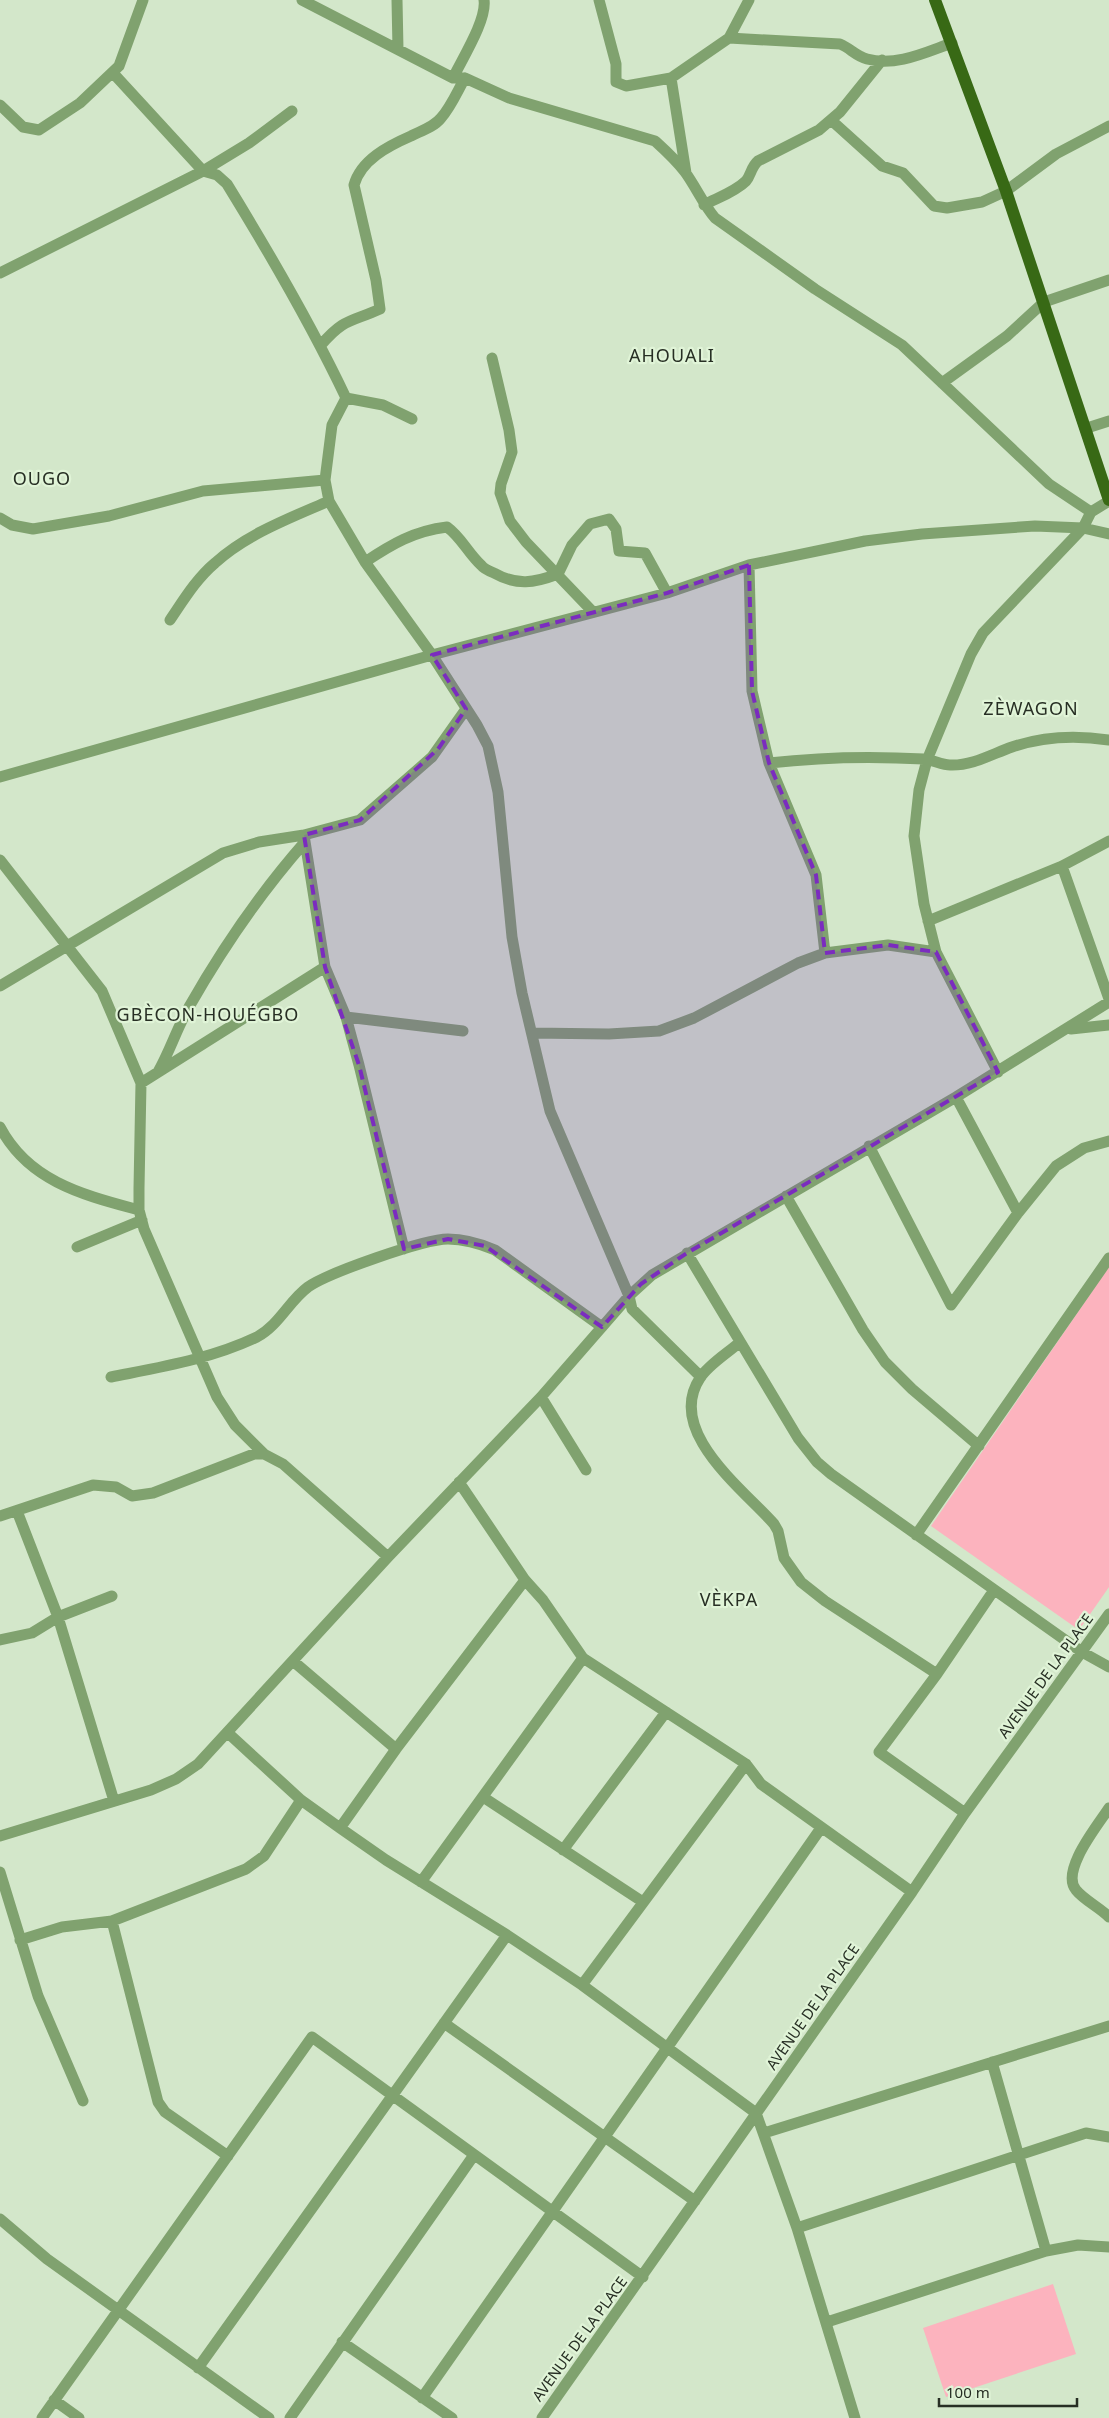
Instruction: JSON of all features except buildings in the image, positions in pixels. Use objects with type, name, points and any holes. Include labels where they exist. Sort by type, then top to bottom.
[{"type":"main road","points":[[935,0],[1006,191],[1087,428],[1109,500]]},
{"type":"street","points":[[0,105],[23,128],[39,130],[80,103],[113,73],[122,58],[143,0]]},
{"type":"street","points":[[302,0],[459,78],[510,98],[655,141],[673,157],[686,174],[704,205],[715,218],[815,289],[902,345],[1049,484],[1091,512]]},
{"type":"street","points":[[398,0],[398,49]]},
{"type":"street","points":[[321,345],[334,330],[352,318],[380,309],[376,280],[354,185],[357,174],[364,165],[398,142],[424,130],[441,118],[459,78],[481,20],[485,7],[484,0]]},
{"type":"street","points":[[599,0],[616,64],[616,82],[626,86],[671,78],[729,38],[749,0]]},
{"type":"street","points":[[729,38],[840,44],[848,47],[856,55],[870,60],[898,61],[952,43]]},
{"type":"street","points":[[704,205],[736,189],[748,180],[752,166],[758,161],[819,130],[831,120],[882,60]]},
{"type":"street","points":[[113,73],[203,171],[217,175],[227,184],[282,274],[321,345],[346,398]]},
{"type":"street","points":[[671,78],[686,174]]},
{"type":"street","points":[[0,273],[203,171],[249,143],[292,111]]},
{"type":"street","points":[[831,120],[882,166],[903,173],[934,206],[947,208],[982,202],[1006,191],[1056,154],[1109,126]]},
{"type":"street","points":[[942,383],[1007,336],[1044,302],[1109,280]]},
{"type":"street","points":[[492,358],[509,430],[512,452],[501,484],[500,493],[510,521],[526,542],[592,612]]},
{"type":"street","points":[[346,398],[382,405],[412,419]]},
{"type":"street","points":[[346,398],[332,426],[325,480],[329,501],[365,562],[432,655],[488,746],[498,792],[512,937],[522,993],[555,1128],[635,1312],[701,1377]]},
{"type":"street","points":[[1087,428],[1109,421]]},
{"type":"street","points":[[0,518],[12,525],[33,529],[109,516],[203,492],[325,480]]},
{"type":"street","points":[[998,1072],[936,952],[928,921],[914,836],[919,790],[927,760],[967,662],[983,633],[1083,528],[1091,512],[1109,500]]},
{"type":"street","points":[[170,620],[192,587],[215,563],[260,532],[329,501]]},
{"type":"street","points":[[365,562],[394,542],[433,529],[447,527],[456,533],[482,567],[507,580],[521,583],[538,582],[558,574],[572,545],[590,524],[609,519],[616,530],[619,551],[645,553],[666,593]]},
{"type":"street","points":[[0,777],[432,655],[666,593],[749,565],[865,541],[922,534],[1035,526],[1083,528],[1109,534]]},
{"type":"street","points":[[749,565],[752,691],[769,763],[816,875],[825,952]]},
{"type":"street","points":[[0,986],[65,945],[223,853],[259,842],[304,839],[348,825],[370,814],[432,757],[466,709]]},
{"type":"street","points":[[769,763],[804,759],[863,757],[927,760],[949,765],[973,762],[1014,746],[1058,736],[1109,740]]},
{"type":"street","points":[[304,839],[325,968],[346,1017],[378,1135],[404,1249]]},
{"type":"street","points":[[158,1072],[178,1028],[204,982],[258,901],[304,839]]},
{"type":"street","points":[[928,921],[1062,866],[1109,841]]},
{"type":"street","points":[[0,860],[102,991],[141,1083],[141,1215],[152,1250],[200,1359],[226,1412],[235,1425],[264,1454],[283,1464],[388,1557]]},
{"type":"street","points":[[0,1836],[151,1790],[176,1779],[198,1764],[388,1557],[541,1397],[629,1296],[652,1275],[998,1072],[1069,1029],[1109,1001],[1062,866]]},
{"type":"street","points":[[532,1033],[609,1034],[659,1030],[694,1018],[798,963],[825,952],[888,945],[936,952]]},
{"type":"street","points":[[141,1083],[325,968]]},
{"type":"street","points":[[346,1017],[463,1031]]},
{"type":"street","points":[[1069,1029],[1109,1025]]},
{"type":"street","points":[[956,1097],[1018,1213]]},
{"type":"street","points":[[0,1127],[15,1152],[48,1178],[141,1215]]},
{"type":"street","points":[[869,1146],[951,1305],[1018,1213],[1064,1158],[1084,1148],[1109,1141]]},
{"type":"street","points":[[786,1196],[863,1330],[886,1362],[912,1389],[979,1446]]},
{"type":"street","points":[[77,1247],[141,1215]]},
{"type":"street","points":[[111,1377],[200,1359],[266,1331],[297,1297],[320,1280],[404,1249],[448,1239],[485,1246],[504,1256],[602,1327]]},
{"type":"street","points":[[687,1253],[798,1438],[817,1462],[916,1535],[1082,1652],[1109,1668]]},
{"type":"street","points":[[916,1535],[1109,1258]]},
{"type":"street","points":[[740,1342],[701,1377],[694,1392],[691,1413],[700,1442],[736,1485],[774,1524],[778,1531],[784,1558],[794,1574],[825,1601],[937,1674]]},
{"type":"street","points":[[541,1397],[586,1470]]},
{"type":"street","points":[[0,1516],[93,1485],[116,1487],[132,1496],[142,1496],[242,1457],[264,1454]]},
{"type":"street","points":[[459,1482],[524,1580],[543,1600],[583,1658],[746,1764],[761,1784],[912,1892]]},
{"type":"street","points":[[16,1511],[58,1617],[114,1801]]},
{"type":"street","points":[[340,1828],[396,1749],[524,1580]]},
{"type":"street","points":[[965,1813],[879,1752],[937,1674],[994,1590]]},
{"type":"street","points":[[0,1640],[32,1633],[58,1617],[112,1596]]},
{"type":"street","name":"AVENUE DE LA PLACE","points":[[542,2418],[912,1892],[965,1813],[1109,1614]]},
{"type":"street","points":[[421,1882],[583,1658]]},
{"type":"street","points":[[293,1661],[396,1749]]},
{"type":"street","points":[[564,1850],[666,1712]]},
{"type":"street","points":[[228,1733],[301,1800],[421,1882],[507,1935],[582,1985],[756,2113],[798,2228],[828,2322],[854,2418]]},
{"type":"street","points":[[582,1985],[746,1764]]},
{"type":"street","points":[[483,1797],[642,1902]]},
{"type":"street","points":[[20,1940],[62,1927],[112,1921],[254,1865],[264,1856],[301,1800]]},
{"type":"street","points":[[1109,1808],[1078,1857],[1071,1873],[1071,1881],[1076,1890],[1109,1917]]},
{"type":"street","points":[[422,2398],[821,1828]]},
{"type":"street","points":[[0,1872],[20,1940],[49,2024],[83,2102]]},
{"type":"street","points":[[112,1921],[158,2102],[165,2112],[228,2156]]},
{"type":"street","points":[[198,2368],[507,1935]]},
{"type":"street","points":[[444,2023],[694,2201]]},
{"type":"street","points":[[764,2133],[1109,2026]]},
{"type":"street","points":[[42,2418],[312,2037],[642,2277]]},
{"type":"street","points":[[992,2062],[1046,2251]]},
{"type":"street","points":[[798,2228],[1086,2132],[1109,2137]]},
{"type":"street","points":[[290,2418],[474,2155]]},
{"type":"street","points":[[0,2219],[46,2259],[269,2418]]},
{"type":"street","points":[[828,2322],[1046,2251],[1078,2245],[1109,2247]]},
{"type":"street","points":[[342,2342],[452,2418]]},
{"type":"street","points":[[54,2400],[79,2418]]},
{"type":"highlighted area","points":[[749,565],[752,691],[769,763],[816,875],[825,953],[888,945],[936,952],[998,1072],[687,1253],[641,1284],[602,1327],[485,1246],[448,1239],[404,1249],[359,1065],[325,967],[304,835],[360,820],[438,749],[466,709],[432,655],[667,593]]},
{"type":"shaded area","points":[[1109,1267],[1109,1587],[1079,1630],[931,1526]]},
{"type":"shaded area","points":[[1053,2284],[1076,2354],[946,2397],[923,2328]]},
{"type":"district","name":"AHOUALI","points":[[672,356]]},
{"type":"district","name":"OUGO","points":[[42,479]]},
{"type":"district","name":"ZÈWAGON","points":[[1031,709]]},
{"type":"district","name":"GBÈCON-HOUÉGBO","points":[[208,1015]]},
{"type":"district","name":"VÈKPA","points":[[729,1600]]}]
